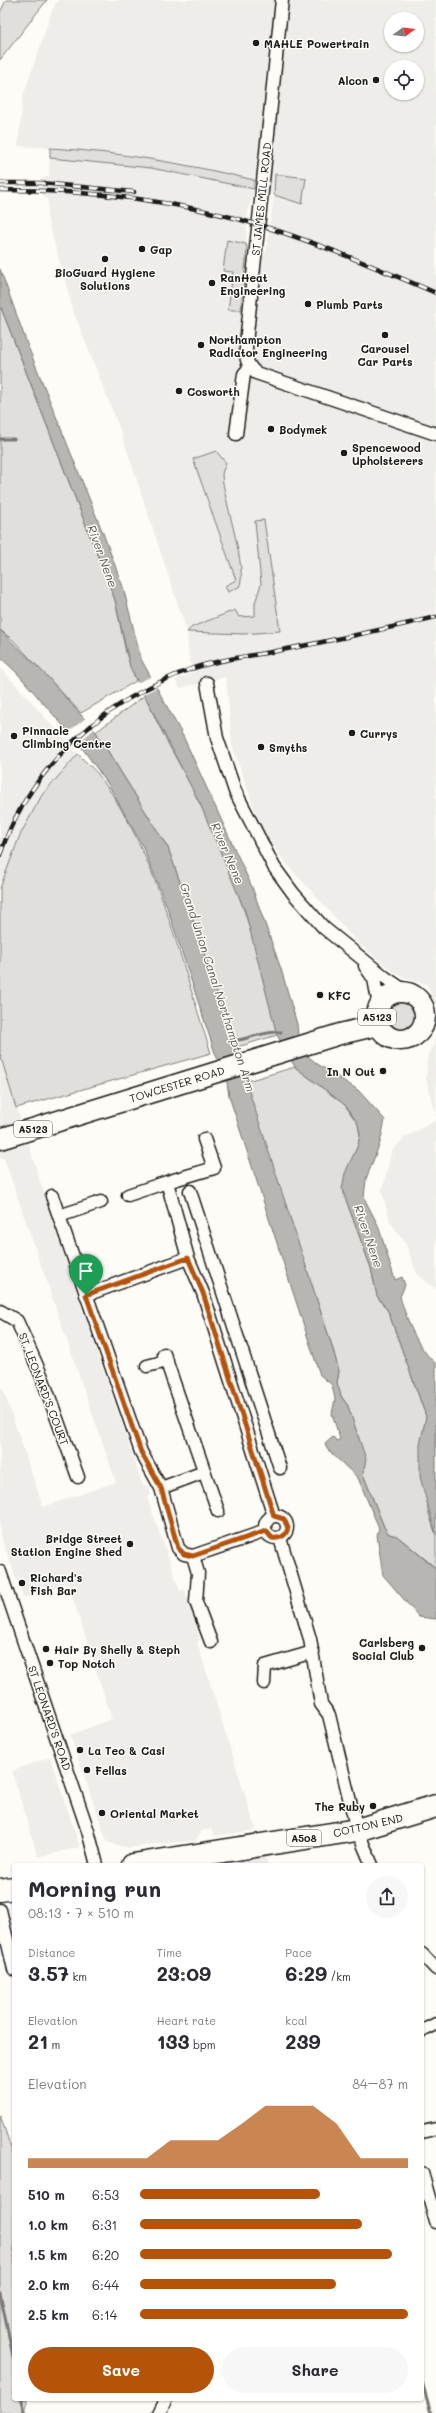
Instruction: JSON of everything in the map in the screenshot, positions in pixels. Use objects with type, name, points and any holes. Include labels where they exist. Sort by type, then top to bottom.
[{"type":"highway","name":"COTTON END","points":[[146,1863],[357,1830],[436,1806]]},
{"type":"highway","points":[[0,1890],[12,1888]]},
{"type":"main road","name":"A5123","points":[[393,993],[420,997],[422,1004],[430,1017],[416,1035],[400,1040],[388,1037],[378,1025],[377,1018],[380,1005],[393,993]]},
{"type":"main road","name":"TOWCESTER ROAD","points":[[0,1139],[340,1034],[378,1025]]},
{"type":"street","name":"ST JAMES MILL ROAD","points":[[249,368],[246,360],[246,343],[282,0]]},
{"type":"street","points":[[236,434],[244,374],[249,368],[256,373],[436,434]]},
{"type":"street","points":[[206,683],[217,738],[235,791],[274,867],[293,893],[324,928],[360,958],[420,997]]},
{"type":"street","points":[[360,958],[374,979],[380,1005]]},
{"type":"street","points":[[128,1195],[214,1168],[204,1139]]},
{"type":"street","points":[[167,1182],[188,1258],[203,1293],[274,1516]]},
{"type":"street","points":[[190,1191],[280,1468]]},
{"type":"street","points":[[52,1196],[141,1452],[161,1488],[178,1548],[184,1554],[193,1556],[266,1531]]},
{"type":"street","points":[[59,1216],[101,1202]]},
{"type":"street","points":[[86,1295],[188,1258]]},
{"type":"street","points":[[203,1293],[220,1284]]},
{"type":"street","name":"ST. LEONARD'S COURT","points":[[0,1311],[17,1321],[42,1377],[78,1477]]},
{"type":"street","points":[[147,1366],[165,1358],[218,1511]]},
{"type":"street","points":[[161,1488],[204,1472]]},
{"type":"street","points":[[274,1516],[281,1517],[287,1523],[287,1531],[280,1538],[272,1538],[266,1531],[266,1523],[274,1516]]},
{"type":"street","points":[[280,1538],[313,1652],[318,1695],[321,1704],[329,1715],[357,1830],[371,1863]]},
{"type":"street","points":[[193,1556],[198,1573],[196,1602],[211,1642]]},
{"type":"street","name":"ST LEONARD'S ROAD","points":[[1,1578],[88,1831],[96,1863]]},
{"type":"street","points":[[264,1683],[265,1666],[313,1652]]},
{"type":"street","points":[[0,1910],[12,1961]]},
{"type":"street","points":[[424,1956],[436,1969]]},
{"type":"street","points":[[424,2030],[436,2024]]},
{"type":"street","points":[[424,2132],[436,2129]]},
{"type":"street","points":[[424,2178],[433,2202],[436,2222]]},
{"type":"street","points":[[159,2413],[165,2401]]},
{"type":"shaded area","points":[[6,0],[47,0],[0,60],[0,13]]},
{"type":"shaded area","points":[[58,0],[436,0],[436,1014],[427,984],[412,981],[395,973],[358,943],[285,862],[262,830],[232,745],[226,677],[180,688],[175,680],[194,672],[189,660],[187,632],[121,432],[74,313],[47,217],[48,201],[41,193],[41,180],[49,175],[50,148],[18,146],[23,96],[52,11]],"holes":[[[254,189],[274,195],[266,252],[246,244],[248,212]]]},
{"type":"shaded area","points":[[50,148],[102,152],[204,169],[254,180],[254,189],[151,168],[50,158]]},
{"type":"shaded area","points":[[275,174],[306,178],[302,204],[274,195]]},
{"type":"shaded area","points":[[227,240],[246,244],[247,249],[241,310],[228,310],[233,272],[223,271]]},
{"type":"shaded area","points":[[0,305],[115,600],[126,653],[136,681],[81,713],[13,640],[0,630]]},
{"type":"shaded area","points":[[216,451],[226,463],[222,474],[223,486],[235,534],[241,567],[239,587],[228,592],[225,586],[236,580],[193,459]]},
{"type":"shaded area","points":[[264,520],[280,631],[244,634],[187,632],[192,627],[235,610],[239,617],[255,616],[255,603],[261,584],[255,521]]},
{"type":"shaded area","points":[[0,667],[78,754],[42,795],[20,835],[0,888]]},
{"type":"shaded area","points":[[145,695],[214,833],[237,889],[271,1005],[277,1035],[234,1048],[196,928],[168,848],[96,732]]},
{"type":"shaded area","points":[[78,754],[101,778],[121,809],[138,842],[166,911],[211,1053],[16,1108],[0,1054],[0,888],[20,835],[42,795]]},
{"type":"shaded area","points":[[401,1001],[412,1005],[416,1016],[412,1027],[401,1031],[390,1027],[386,1016],[390,1005]]},
{"type":"shaded area","points":[[436,1038],[436,1118],[426,1079],[427,1059]]},
{"type":"shaded area","points":[[0,1053],[55,1229],[143,1486],[148,1485],[151,1495],[147,1497],[180,1591],[185,1590],[200,1640],[197,1642],[256,1830],[215,1836],[211,1829],[200,1831],[196,1841],[154,1844],[128,1848],[107,1842],[70,1735],[112,1719],[68,1583],[23,1598],[0,1534],[0,1390],[3,1389],[43,1507],[116,1482],[4,1158],[0,1158]]},
{"type":"shaded area","points":[[295,1067],[345,1105],[358,1124],[360,1136],[358,1145],[342,1189],[371,1268],[377,1296],[388,1311],[426,1416],[425,1428],[428,1511],[436,1535],[436,1568],[397,1536],[389,1534],[384,1527],[363,1474],[365,1459],[348,1406],[341,1396],[337,1383],[339,1371],[332,1346],[244,1082]]},
{"type":"shaded area","points":[[436,1120],[436,1289],[417,1274],[406,1245],[390,1221],[382,1191],[392,1151],[404,1138]]},
{"type":"shaded area","points":[[50,1757],[80,1847],[38,1857],[12,1771]]},
{"type":"shaded area","points":[[265,1856],[267,1863],[223,1863],[233,1860]]},
{"type":"shaded area","points":[[0,2115],[12,2151],[12,2401],[27,2401],[23,2413],[0,2413]]},
{"type":"water","name":"River Nene","points":[[0,269],[29,349],[103,533],[123,587],[141,659],[183,736],[252,887],[281,969],[297,1024],[298,1035],[308,1056],[316,1063],[358,1090],[385,1120],[380,1143],[366,1179],[364,1198],[378,1225],[395,1280],[402,1277],[405,1285],[400,1297],[410,1324],[423,1349],[436,1364],[436,1535],[420,1477],[420,1445],[426,1416],[388,1311],[377,1296],[371,1268],[342,1189],[345,1173],[358,1145],[360,1135],[358,1124],[345,1105],[295,1067],[277,1035],[245,911],[201,806],[130,667],[115,600],[0,305]]},
{"type":"water","points":[[0,630],[45,674],[96,732],[168,848],[196,928],[332,1346],[339,1371],[337,1383],[341,1396],[348,1406],[366,1459],[363,1474],[384,1527],[389,1534],[397,1536],[436,1569],[436,1619],[419,1617],[383,1575],[377,1535],[379,1528],[358,1478],[327,1449],[325,1444],[333,1437],[337,1441],[340,1439],[332,1414],[335,1399],[332,1385],[320,1375],[229,1096],[227,1083],[214,1050],[167,907],[143,847],[108,784],[80,745],[17,673],[0,657]]},
{"type":"pier","points":[[152,676],[158,687],[142,695],[135,684]]},
{"type":"pier","points":[[87,717],[95,728],[77,745],[67,733]]},
{"type":"waterway","points":[[0,439],[14,439]]},
{"type":"waterway","name":"Grand Union Canal Northampton Arm","points":[[228,1042],[261,1034],[281,1032]]},
{"type":"waterway","points":[[0,2293],[12,2351]]},
{"type":"waterway","points":[[424,2389],[431,2413]]},
{"type":"waterway","points":[[22,2401],[23,2413]]},
{"type":"railway","points":[[0,183],[41,183],[134,192]]},
{"type":"railway","points":[[0,190],[69,192],[104,195],[172,204],[206,211],[239,219],[314,243],[436,293]]},
{"type":"railway","points":[[0,855],[13,823],[30,793],[51,766],[74,741],[100,718],[159,682],[191,669],[224,660],[282,650],[436,617]]},
{"type":"place","name":"MAHLE Powertrain","points":[[256,43]]},
{"type":"place","name":"Alcon","points":[[376,80]]},
{"type":"place","name":"Gap","points":[[142,249]]},
{"type":"place","name":"BioGuard Hygiene Solutions","points":[[105,259]]},
{"type":"place","name":"RanHeat Engineering","points":[[212,283]]},
{"type":"place","name":"Plumb Parts","points":[[308,304]]},
{"type":"place","name":"Carousel Car Parts","points":[[385,335]]},
{"type":"place","name":"Northampton Radiator Engineering","points":[[201,345]]},
{"type":"place","name":"Cosworth","points":[[179,391]]},
{"type":"place","name":"Bodymek","points":[[271,429]]},
{"type":"place","name":"Spencewood Upholsterers","points":[[344,453]]},
{"type":"place","name":"Currys","points":[[352,733]]},
{"type":"place","name":"Pinnacle Climbing Centre","points":[[14,736]]},
{"type":"place","name":"Smyths","points":[[261,747]]},
{"type":"place","name":"KFC","points":[[320,995]]},
{"type":"place","name":"In N Out","points":[[383,1071]]},
{"type":"place","name":"Bridge Street Station Engine Shed","points":[[130,1544]]},
{"type":"place","name":"Richard's Fish Bar","points":[[22,1583]]},
{"type":"place","name":"Carlsberg Social Club","points":[[422,1648]]},
{"type":"place","name":"Hair By Shelly & Steph","points":[[46,1649]]},
{"type":"place","name":"Top Notch","points":[[50,1663]]},
{"type":"place","name":"La Teo & Casi","points":[[80,1750]]},
{"type":"place","name":"Fellas","points":[[87,1770]]},
{"type":"place","name":"The Ruby","points":[[373,1806]]},
{"type":"place","name":"Oriental Market","points":[[102,1813]]},
{"type":"route","points":[[188,1258],[203,1293],[274,1516],[281,1517],[287,1523],[287,1531],[282,1537],[276,1539],[272,1538],[266,1531],[193,1556],[184,1554],[178,1548],[161,1488],[141,1452],[86,1295],[188,1258]]}]
